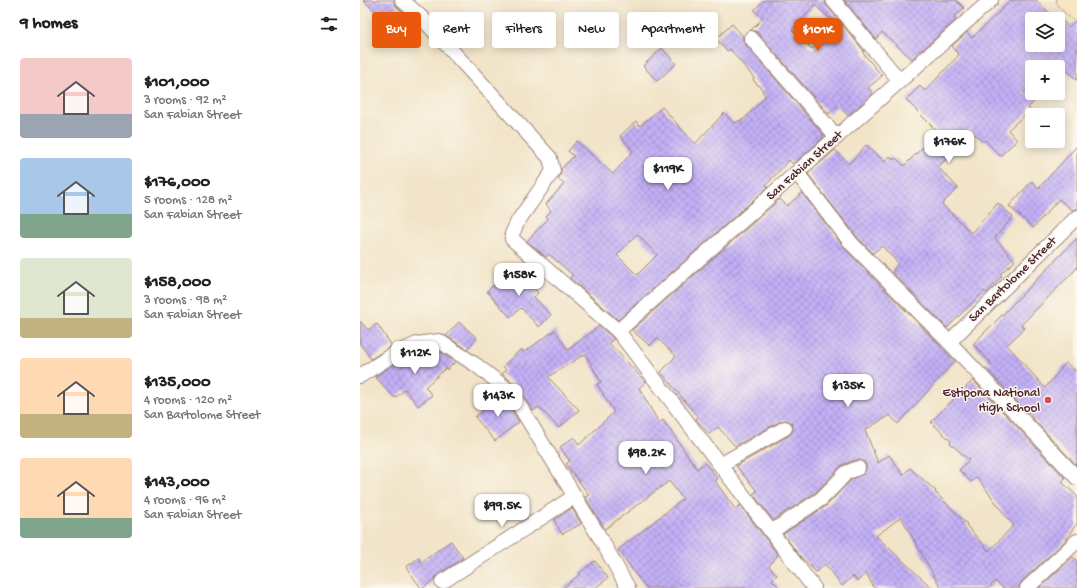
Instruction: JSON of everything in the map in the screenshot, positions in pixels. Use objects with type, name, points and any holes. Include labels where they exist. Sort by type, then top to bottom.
[{"type":"main road","points":[[1066,0],[1077,11]]},
{"type":"street","points":[[402,0],[422,18],[550,158],[553,172],[518,221],[512,234],[512,240],[618,331],[814,588]]},
{"type":"street","points":[[833,0],[900,81]]},
{"type":"street","name":"San Fabian Street","points":[[618,331],[991,0]]},
{"type":"street","points":[[751,38],[837,137]]},
{"type":"street","points":[[797,173],[852,244],[949,342],[1077,478]]},
{"type":"street","name":"San Bartolome Street","points":[[949,342],[1077,217]]},
{"type":"street","points":[[360,376],[394,354],[418,344],[439,341],[476,365],[511,392],[602,541],[628,588]]},
{"type":"street","points":[[720,465],[785,428]]},
{"type":"street","points":[[771,532],[821,498],[846,473],[858,468]]},
{"type":"street","points":[[442,582],[575,496]]},
{"type":"street","points":[[1027,588],[1077,541]]},
{"type":"building","points":[[363,0],[394,0],[396,6],[402,12],[376,12]]},
{"type":"building","points":[[764,0],[825,0],[826,5],[864,51],[863,53],[882,76],[868,88],[873,93],[848,116],[841,108],[840,109],[837,106],[829,114],[757,32],[751,30],[763,18],[754,10]],"holes":[[[815,5],[836,24],[812,49],[792,30]]]},
{"type":"building","points":[[844,0],[956,0],[964,8],[954,17],[956,20],[912,59],[882,32],[876,39]]},
{"type":"building","points":[[1011,0],[1036,0],[1049,12],[1025,12],[1025,52],[1065,52],[1065,23],[1069,27],[1074,22],[1077,22],[1077,80],[1065,69],[1065,60],[1025,60],[1025,91],[1023,93],[1025,93],[1025,100],[1035,100],[1028,108],[1025,108],[1025,115],[1008,130],[1017,140],[1000,156],[985,140],[983,142],[969,129],[949,147],[953,152],[938,167],[958,188],[942,204],[971,233],[998,203],[1013,217],[995,238],[1015,261],[1000,274],[1002,276],[986,293],[984,291],[947,328],[892,272],[898,263],[882,246],[873,253],[858,238],[808,174],[835,150],[849,164],[866,145],[885,162],[890,156],[894,160],[896,158],[904,166],[938,132],[906,100],[920,86],[925,91],[959,55],[952,46],[967,32],[972,38]]},
{"type":"building","points":[[732,24],[743,36],[745,44],[824,135],[822,136],[823,138],[793,164],[789,160],[766,185],[768,187],[618,320],[570,278],[573,275],[549,254],[546,257],[527,241],[548,219],[546,216],[551,211],[546,204],[564,184],[558,179],[561,169],[574,156],[568,151],[577,141],[613,174],[633,151],[620,136],[636,121],[640,126],[662,107],[695,144],[724,113],[734,123],[744,119],[766,96],[762,91],[763,90],[753,80],[754,78],[730,49],[727,51],[718,41],[718,37]],"holes":[[[637,234],[657,255],[637,275],[617,255]]]},
{"type":"building","points":[[662,48],[676,64],[657,81],[643,66]]},
{"type":"building","points":[[1077,146],[1077,209],[1072,210],[1059,199],[1033,228],[1009,206],[1032,181],[1039,188]]},
{"type":"building","points":[[802,193],[846,250],[955,361],[898,424],[890,415],[865,430],[878,463],[889,455],[903,475],[910,468],[936,491],[935,492],[967,524],[966,525],[989,551],[1014,525],[977,477],[971,482],[959,470],[969,460],[950,443],[951,441],[931,422],[973,380],[1065,478],[1062,482],[1077,496],[1077,524],[1071,531],[1072,532],[1062,544],[1021,582],[1019,588],[1003,588],[995,581],[989,588],[941,588],[901,517],[876,536],[932,588],[874,588],[867,574],[857,581],[853,576],[842,586],[825,564],[816,572],[799,555],[783,534],[826,506],[851,480],[864,473],[866,464],[863,461],[855,460],[842,465],[816,492],[773,520],[753,494],[757,491],[736,466],[790,435],[793,428],[792,423],[785,420],[781,421],[735,446],[718,427],[709,434],[696,419],[698,417],[661,372],[676,356],[657,338],[650,346],[632,330],[780,199],[787,206]]},
{"type":"building","points":[[1077,238],[1077,268],[1021,325],[1025,328],[1007,345],[1045,388],[1066,363],[1077,372],[1077,466],[986,368],[991,363],[973,344]]},
{"type":"building","points":[[515,267],[538,293],[534,297],[551,315],[539,327],[521,308],[510,317],[487,291]]},
{"type":"building","points":[[360,321],[368,330],[377,324],[392,346],[371,359],[360,344]]},
{"type":"building","points":[[459,322],[477,338],[467,349],[446,336]]},
{"type":"building","points":[[599,326],[614,339],[609,343],[646,382],[639,388],[659,423],[663,420],[697,469],[705,463],[718,479],[715,481],[735,509],[740,505],[778,555],[769,566],[777,575],[772,580],[780,588],[646,588],[618,550],[683,499],[669,481],[605,529],[585,497],[589,495],[566,464],[570,461],[560,447],[574,437],[579,445],[614,412],[597,384],[601,382],[585,354],[548,377],[579,410],[559,428],[539,407],[533,411],[518,387],[502,374],[506,370],[503,366],[521,349],[524,352],[555,330],[568,350]]},
{"type":"building","points":[[433,350],[437,350],[455,362],[425,387],[432,395],[418,406],[405,389],[395,398],[375,377],[402,360],[405,365],[419,352],[427,351],[430,354]]},
{"type":"building","points":[[502,396],[505,398],[519,422],[495,441],[475,417]]},
{"type":"building","points":[[572,508],[581,524],[562,534],[554,520]]},
{"type":"building","points":[[451,541],[463,558],[437,575],[434,580],[421,588],[406,567],[419,558],[421,562]]},
{"type":"building","points":[[1073,557],[1077,561],[1077,588],[1039,588]]},
{"type":"building","points":[[595,561],[608,578],[595,588],[563,588],[580,574],[579,573]]},
{"type":"place","name":"Estipona National High School","points":[[1048,400]]}]
